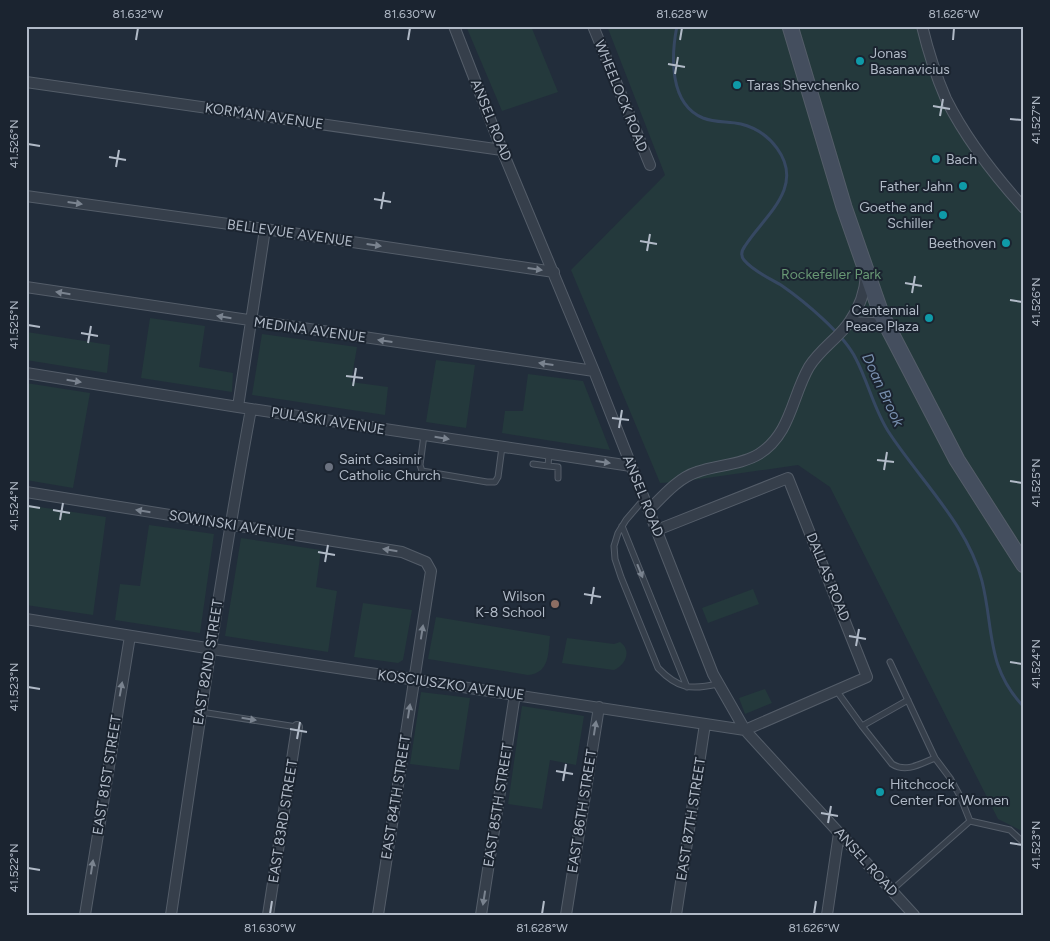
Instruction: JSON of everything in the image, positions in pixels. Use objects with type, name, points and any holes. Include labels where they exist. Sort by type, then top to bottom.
[{"type":"main road","points":[[790,26],[844,207],[866,274],[887,326],[957,460],[1024,565]]},
{"type":"street","name":"ANSEL ROAD","points":[[454,26],[502,150],[554,272],[645,499],[712,674],[745,730],[914,915]]},
{"type":"street","name":"WHEELOCK ROAD","points":[[593,26],[650,165]]},
{"type":"street","points":[[922,26],[928,50],[945,96],[957,119],[1024,208]]},
{"type":"street","name":"KORMAN AVENUE","points":[[26,82],[502,150]]},
{"type":"street","name":"BELLEVUE AVENUE","points":[[26,196],[554,272]]},
{"type":"street","points":[[238,407],[265,229]]},
{"type":"street","points":[[649,510],[669,490],[688,476],[705,469],[748,459],[759,454],[769,446],[788,420],[809,368],[825,346],[847,325],[861,298],[866,274]]},
{"type":"street","name":"MEDINA AVENUE","points":[[26,287],[252,322],[594,371]]},
{"type":"street","points":[[847,325],[872,323],[887,326]]},
{"type":"street","name":"PULASKI AVENUE","points":[[26,373],[631,466]]},
{"type":"street","name":"EAST 82ND STREET","points":[[171,915],[210,649],[251,409]]},
{"type":"street","name":"DALLAS ROAD","points":[[657,530],[788,478],[867,677],[836,690]]},
{"type":"street","name":"SOWINSKI AVENUE","points":[[26,492],[402,552],[426,562],[431,571]]},
{"type":"street","name":"EAST 84TH STREET","points":[[378,915],[431,571]]},
{"type":"street","name":"KOSCIUSZKO AVENUE","points":[[26,618],[210,649],[745,730]]},
{"type":"street","name":"EAST 81ST STREET","points":[[85,915],[130,636]]},
{"type":"street","points":[[745,730],[836,690]]},
{"type":"street","name":"EAST 85TH STREET","points":[[481,915],[515,694]]},
{"type":"street","name":"EAST 86TH STREET","points":[[566,915],[599,707]]},
{"type":"street","name":"EAST 87TH STREET","points":[[676,915],[705,724]]},
{"type":"street","name":"EAST 83RD STREET","points":[[268,915],[297,727]]},
{"type":"street","points":[[827,915],[839,833]]},
{"type":"lane","points":[[424,435],[420,465],[422,471],[487,482],[495,482],[498,477],[502,447]]},
{"type":"lane","points":[[548,466],[549,454]]},
{"type":"lane","points":[[533,464],[558,468],[558,478]]},
{"type":"lane","points":[[645,499],[618,533],[614,546],[615,559],[620,576],[658,668],[668,679],[687,687],[699,688],[718,684]]},
{"type":"lane","points":[[622,526],[687,687]]},
{"type":"lane","points":[[890,662],[935,758],[957,790],[970,821]]},
{"type":"lane","points":[[836,690],[892,764],[898,768],[906,769],[935,758]]},
{"type":"lane","points":[[862,726],[908,700]]},
{"type":"lane","points":[[201,712],[297,727]]},
{"type":"lane","points":[[970,821],[1010,830],[1024,843]]},
{"type":"lane","points":[[892,891],[970,821]]},
{"type":"green space","points":[[466,26],[531,26],[558,92],[502,111]]},
{"type":"green space","name":"Rockefeller Park","points":[[607,26],[924,26],[928,50],[972,141],[1024,204],[1024,832],[998,819],[830,487],[798,465],[660,483],[571,270],[665,175]]},
{"type":"green space","points":[[26,299],[30,300],[27,332],[110,345],[107,373],[26,360]]},
{"type":"green space","points":[[150,318],[205,326],[199,367],[233,373],[232,392],[141,378]]},
{"type":"green space","points":[[262,334],[357,347],[351,382],[388,387],[385,415],[252,395]]},
{"type":"green space","points":[[436,360],[475,365],[466,428],[426,422]]},
{"type":"green space","points":[[528,374],[583,381],[610,450],[502,433],[505,411],[523,411]]},
{"type":"green space","points":[[26,383],[90,393],[73,488],[26,480]]},
{"type":"green space","points":[[26,505],[106,517],[93,615],[26,605]]},
{"type":"green space","points":[[149,525],[214,534],[200,633],[115,620],[120,584],[140,586]]},
{"type":"green space","points":[[241,538],[321,550],[316,587],[337,591],[328,652],[225,636]]},
{"type":"green space","points":[[753,589],[759,604],[708,623],[702,608]]},
{"type":"green space","points":[[363,603],[412,610],[403,660],[398,663],[354,657]]},
{"type":"green space","points":[[436,617],[550,636],[548,655],[544,666],[535,673],[528,675],[428,659]]},
{"type":"green space","points":[[567,638],[614,644],[620,642],[626,649],[626,657],[622,665],[614,670],[562,663]]},
{"type":"green space","points":[[765,689],[772,703],[745,714],[739,698]]},
{"type":"green space","points":[[421,692],[470,698],[459,770],[410,764]]},
{"type":"green space","points":[[522,706],[584,716],[576,765],[550,760],[542,809],[508,804]]},
{"type":"waterway","name":"Doan Brook","points":[[677,26],[674,51],[675,78],[678,91],[684,102],[692,111],[703,118],[741,124],[761,133],[777,148],[786,168],[786,179],[781,198],[744,248],[743,258],[752,268],[781,285],[812,309],[850,349],[888,431],[941,503],[966,541],[982,581],[997,663],[1003,678],[1024,707]]},
{"type":"place","name":"Jonas Basanavicius","points":[[860,61]]},
{"type":"place","name":"Taras Shevchenko","points":[[737,85]]},
{"type":"place","name":"Bach","points":[[936,159]]},
{"type":"place","name":"Father Jahn","points":[[963,186]]},
{"type":"place","name":"Goethe and Schiller","points":[[943,215]]},
{"type":"place","name":"Beethoven","points":[[1006,243]]},
{"type":"place","name":"Centennial Peace Plaza","points":[[929,318]]},
{"type":"place","name":"Saint Casimir Catholic Church","points":[[329,467]]},
{"type":"place","name":"Wilson K-8 School","points":[[555,604]]},
{"type":"place","name":"Hitchcock Center For Women","points":[[880,792]]}]
